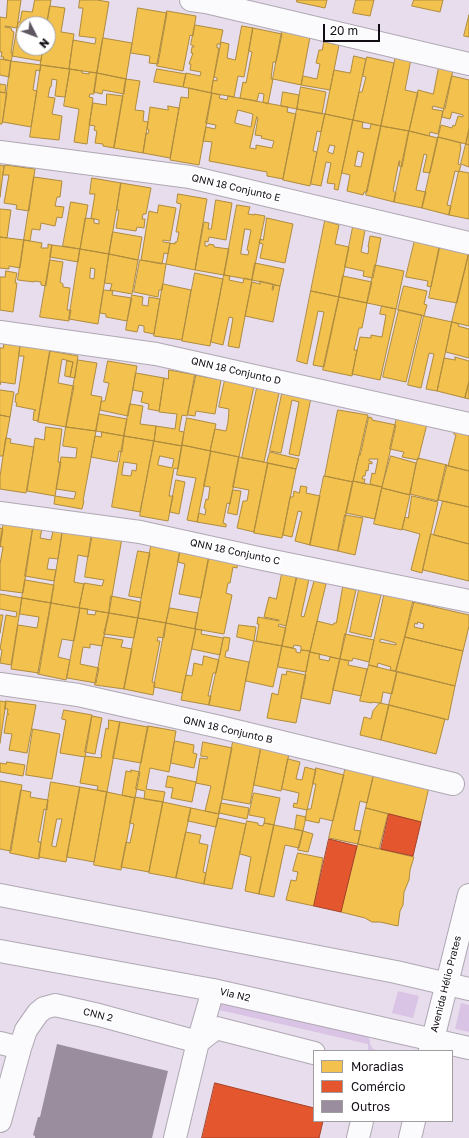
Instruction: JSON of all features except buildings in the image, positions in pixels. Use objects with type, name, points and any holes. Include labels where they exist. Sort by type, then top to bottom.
[{"type":"street","points":[[190,0],[206,2],[469,64]]},
{"type":"street","name":"QNN 18 Conjunto E","points":[[0,152],[190,177],[469,243]]},
{"type":"street","name":"QNN 18 Conjunto D","points":[[0,332],[156,354],[469,424]]},
{"type":"street","name":"QNN 18 Conjunto C","points":[[0,513],[140,532],[469,601]]},
{"type":"street","name":"QNN 18 Conjunto B","points":[[0,684],[78,695],[227,729],[453,784]]},
{"type":"street","name":"Avenida Hélio Prates","points":[[431,1046],[469,895]]},
{"type":"street","points":[[0,896],[49,904],[446,983],[469,989]]},
{"type":"street","points":[[0,905],[49,904]]},
{"type":"street","name":"Via N2","points":[[0,951],[213,990],[431,1046],[469,1048]]},
{"type":"street","points":[[175,1138],[198,1042],[213,990]]},
{"type":"street","name":"CNN 2","points":[[0,1121],[10,1045],[26,1030],[38,1013],[44,1008],[55,1005],[99,1015],[198,1042]]},
{"type":"street","points":[[198,1042],[216,1028],[313,1054]]},
{"type":"street","points":[[358,1138],[362,1122]]},
{"type":"street","points":[[410,1138],[414,1122]]},
{"type":"shaded area","points":[[398,991],[419,996],[413,1018],[392,1013]]},
{"type":"shaded area","points":[[219,1002],[368,1036],[373,1049],[378,1050],[368,1050],[368,1044],[218,1010]]},
{"type":"shaded area","points":[[461,1003],[469,1005],[469,1032],[455,1029]]}]
